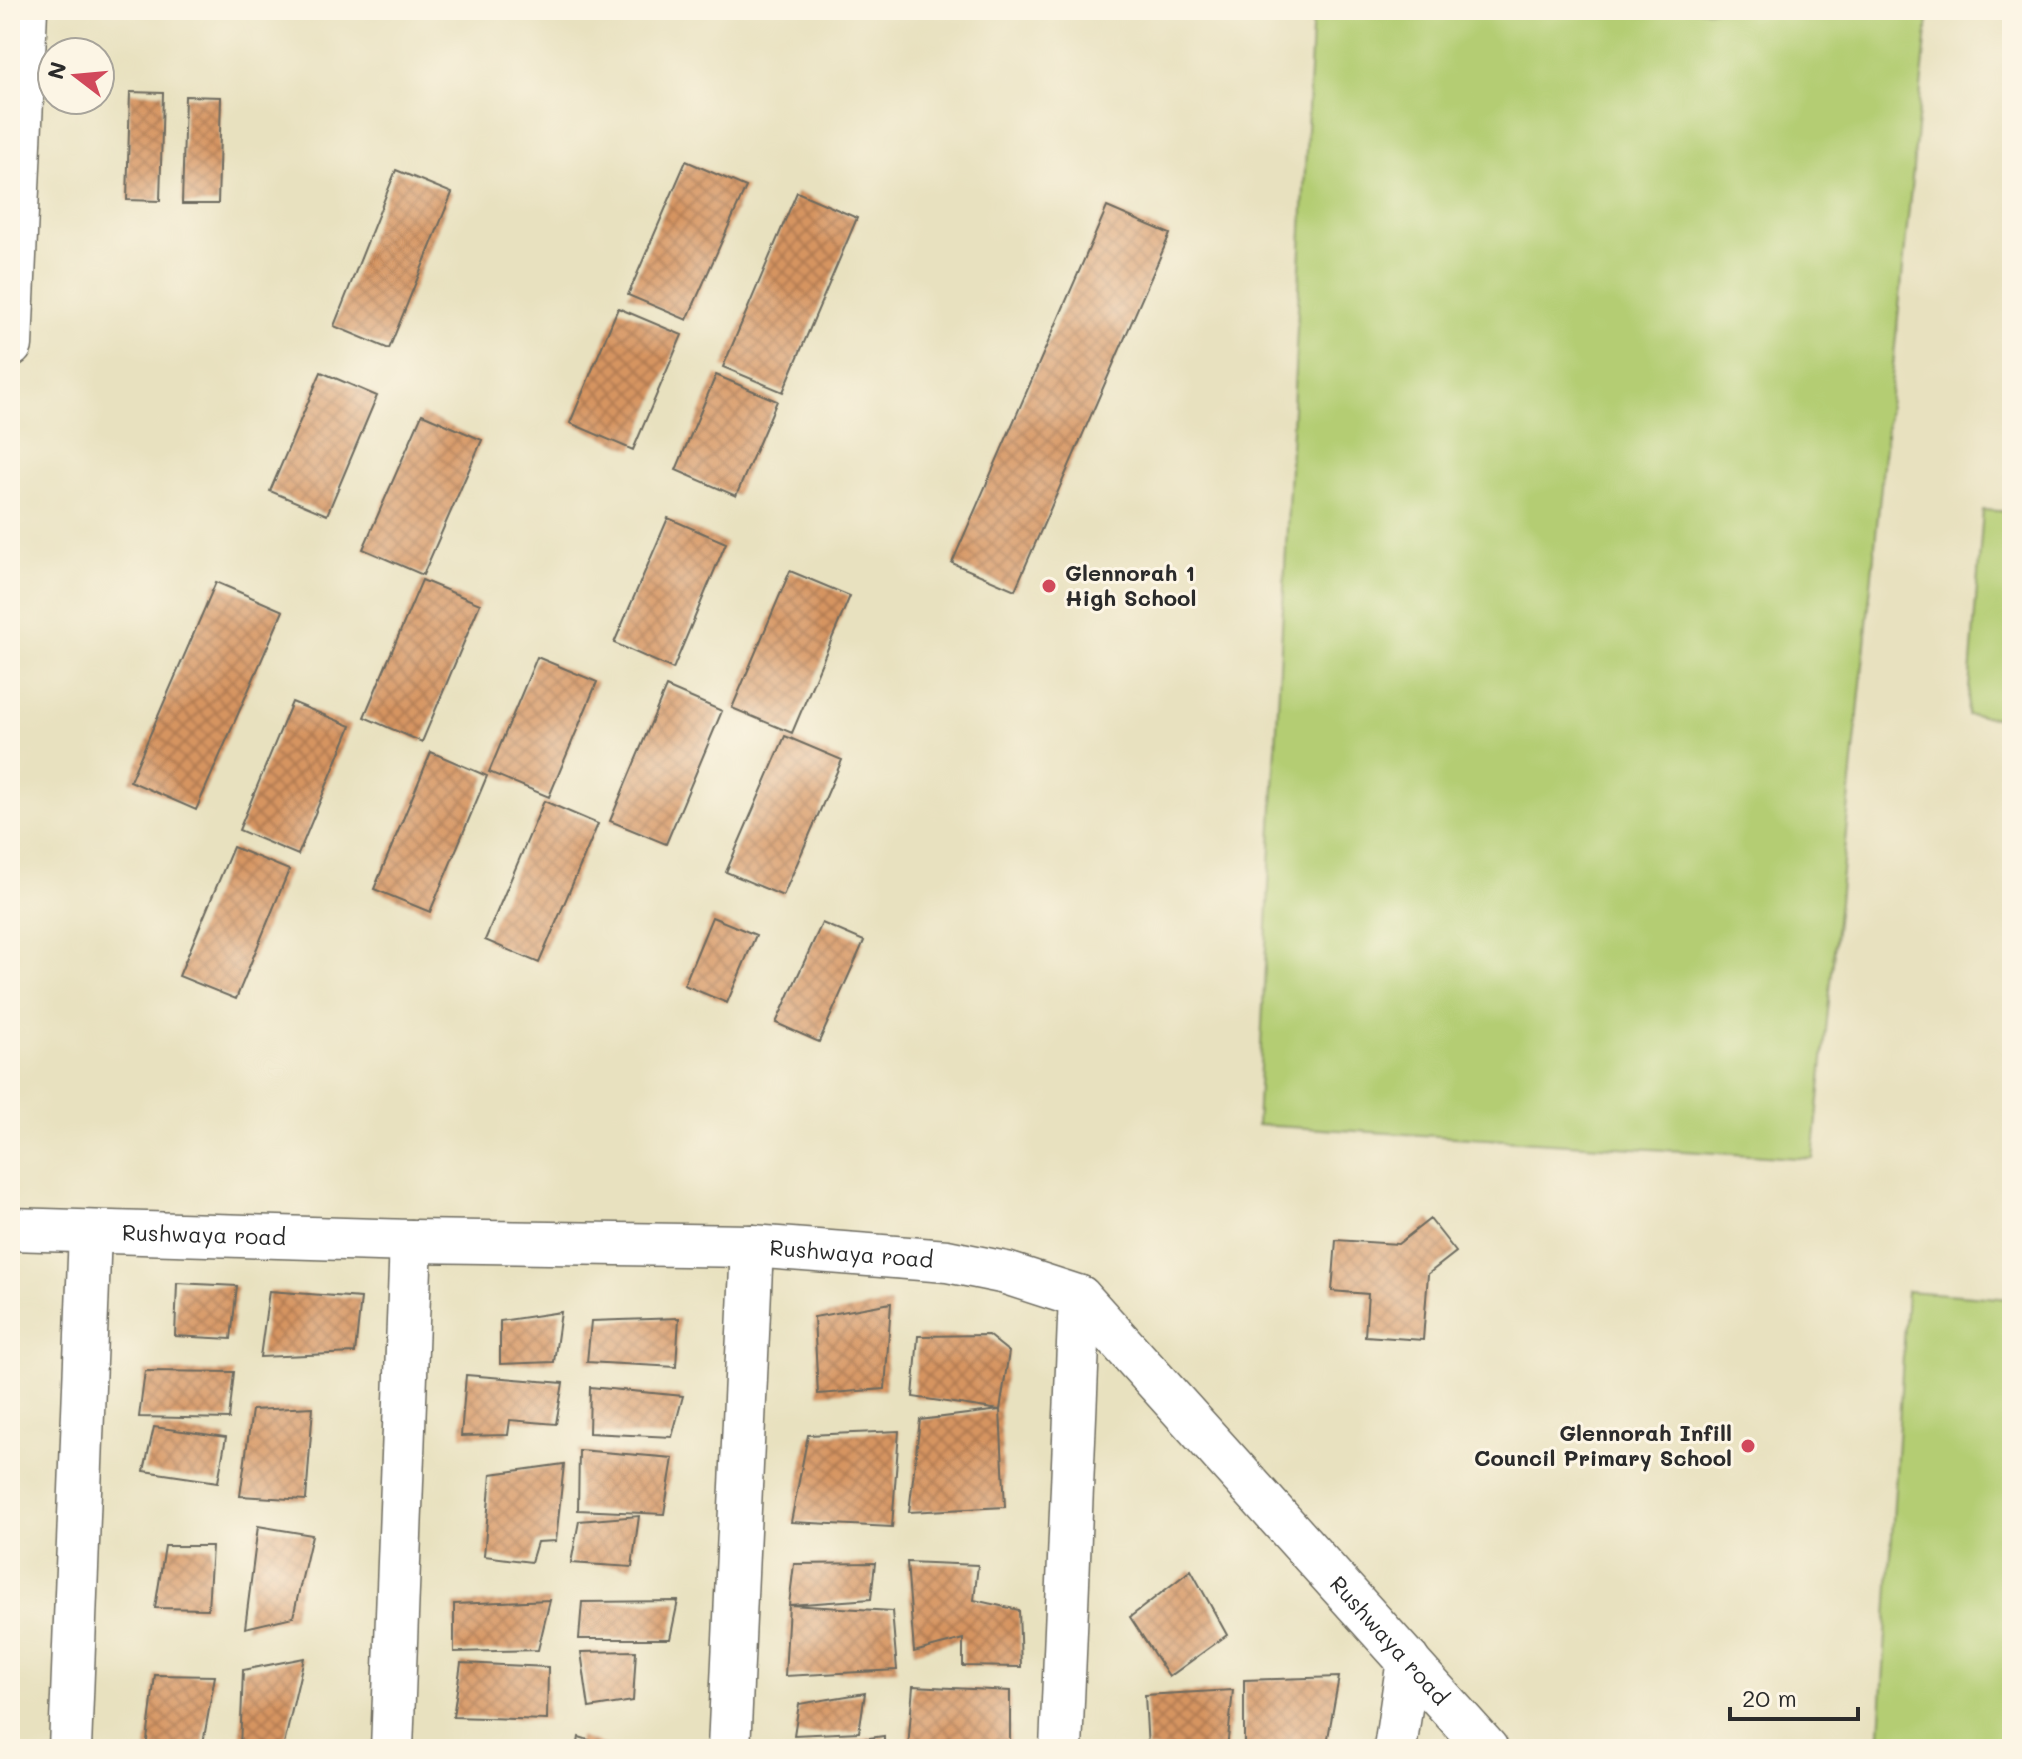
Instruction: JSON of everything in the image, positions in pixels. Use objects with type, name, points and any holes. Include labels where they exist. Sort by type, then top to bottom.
[{"type":"street","points":[[10,345],[25,10]]},
{"type":"street","name":"Rushwaya road","points":[[10,1229],[411,1241],[752,1246],[947,1261],[1006,1273],[1080,1297],[1487,1749]]},
{"type":"street","points":[[70,1749],[90,1232]]},
{"type":"street","points":[[392,1749],[411,1241]]},
{"type":"street","points":[[729,1749],[752,1246]]},
{"type":"street","points":[[1061,1749],[1080,1297]]},
{"type":"street","points":[[1395,1749],[1408,1660]]},
{"type":"green space","points":[[1313,10],[1929,10],[1813,1159],[1257,1125]]},
{"type":"green space","points":[[1983,510],[2012,512],[2012,718],[1967,715]]},
{"type":"green space","points":[[1907,1291],[2012,1299],[2012,1749],[1879,1749]]},
{"type":"building","points":[[130,92],[163,93],[160,201],[127,200]]},
{"type":"building","points":[[185,96],[221,97],[218,204],[182,204]]},
{"type":"building","points":[[686,161],[746,187],[687,320],[628,295]]},
{"type":"building","points":[[396,170],[452,193],[389,349],[334,326]]},
{"type":"building","points":[[797,192],[857,218],[783,392],[723,367]]},
{"type":"building","points":[[1107,207],[1170,234],[1015,590],[952,563]]},
{"type":"building","points":[[618,308],[682,335],[633,450],[570,423]]},
{"type":"building","points":[[321,372],[377,396],[327,515],[270,491]]},
{"type":"building","points":[[716,375],[777,401],[736,496],[676,470]]},
{"type":"building","points":[[422,414],[482,440],[423,575],[363,549]]},
{"type":"building","points":[[668,518],[726,543],[673,669],[614,643]]},
{"type":"building","points":[[790,571],[850,596],[792,733],[732,708]]},
{"type":"building","points":[[422,580],[480,604],[422,742],[364,717]]},
{"type":"building","points":[[216,582],[283,611],[196,810],[130,781]]},
{"type":"building","points":[[537,657],[597,682],[549,797],[489,772]]},
{"type":"building","points":[[666,687],[722,711],[666,844],[610,821]]},
{"type":"building","points":[[292,702],[351,726],[298,855],[239,830]]},
{"type":"building","points":[[785,736],[842,760],[783,896],[726,872]]},
{"type":"building","points":[[431,752],[487,776],[430,912],[374,889]]},
{"type":"building","points":[[544,801],[598,824],[539,963],[485,940]]},
{"type":"building","points":[[233,847],[289,870],[236,999],[179,976]]},
{"type":"building","points":[[712,917],[756,935],[727,1003],[684,985]]},
{"type":"building","points":[[822,923],[864,941],[819,1042],[776,1023]]},
{"type":"building","points":[[1430,1219],[1456,1252],[1428,1274],[1423,1340],[1365,1336],[1368,1294],[1332,1291],[1336,1240],[1398,1244]]},
{"type":"building","points":[[177,1283],[237,1286],[231,1339],[175,1336]]},
{"type":"building","points":[[269,1291],[361,1298],[355,1353],[260,1357]]},
{"type":"building","points":[[891,1303],[885,1389],[818,1394],[814,1317]]},
{"type":"building","points":[[561,1312],[554,1362],[500,1364],[500,1321]]},
{"type":"building","points":[[679,1318],[676,1367],[587,1362],[591,1321]]},
{"type":"building","points":[[988,1335],[1009,1352],[1000,1410],[913,1397],[918,1336]]},
{"type":"building","points":[[145,1371],[234,1372],[229,1419],[139,1417]]},
{"type":"building","points":[[466,1375],[563,1383],[556,1424],[510,1420],[508,1435],[461,1436]]},
{"type":"building","points":[[590,1387],[683,1396],[672,1437],[589,1433]]},
{"type":"building","points":[[313,1407],[306,1500],[240,1496],[252,1410]]},
{"type":"building","points":[[1000,1410],[1005,1507],[909,1512],[920,1420]]},
{"type":"building","points":[[154,1427],[226,1437],[218,1482],[144,1471]]},
{"type":"building","points":[[899,1431],[892,1527],[791,1522],[808,1435]]},
{"type":"building","points":[[579,1450],[673,1458],[664,1514],[578,1510]]},
{"type":"building","points":[[564,1464],[556,1541],[537,1542],[531,1562],[484,1556],[491,1474]]},
{"type":"building","points":[[639,1516],[632,1567],[571,1563],[579,1521]]},
{"type":"building","points":[[258,1526],[312,1535],[293,1617],[245,1628]]},
{"type":"building","points":[[165,1546],[212,1546],[208,1609],[155,1608]]},
{"type":"building","points":[[907,1562],[978,1565],[974,1600],[1019,1610],[1021,1667],[963,1666],[963,1639],[914,1652]]},
{"type":"building","points":[[875,1563],[871,1599],[789,1605],[794,1564]]},
{"type":"building","points":[[1191,1570],[1227,1635],[1169,1677],[1130,1617]]},
{"type":"building","points":[[550,1600],[538,1650],[454,1652],[454,1604]]},
{"type":"building","points":[[678,1601],[670,1639],[579,1639],[582,1602]]},
{"type":"building","points":[[789,1605],[892,1611],[897,1670],[785,1676]]},
{"type":"building","points":[[636,1651],[633,1701],[589,1708],[581,1652]]},
{"type":"building","points":[[304,1658],[283,1749],[240,1749],[243,1670]]},
{"type":"building","points":[[461,1663],[548,1667],[547,1720],[453,1717]]},
{"type":"building","points":[[155,1675],[215,1676],[202,1749],[146,1749]]},
{"type":"building","points":[[1339,1677],[1326,1749],[1244,1749],[1244,1680]]},
{"type":"building","points":[[913,1686],[1010,1691],[1010,1742],[964,1749],[908,1749]]},
{"type":"building","points":[[1233,1690],[1227,1749],[1148,1749],[1145,1695]]},
{"type":"building","points":[[865,1693],[859,1732],[794,1735],[799,1704]]},
{"type":"building","points":[[884,1736],[884,1749],[805,1749],[805,1747]]},
{"type":"building","points":[[579,1737],[614,1748],[614,1749],[577,1749]]},
{"type":"place","name":"Glennorah 1 High School","points":[[1049,586]]},
{"type":"place","name":"Glennorah Infill Council Primary School","points":[[1748,1446]]}]
